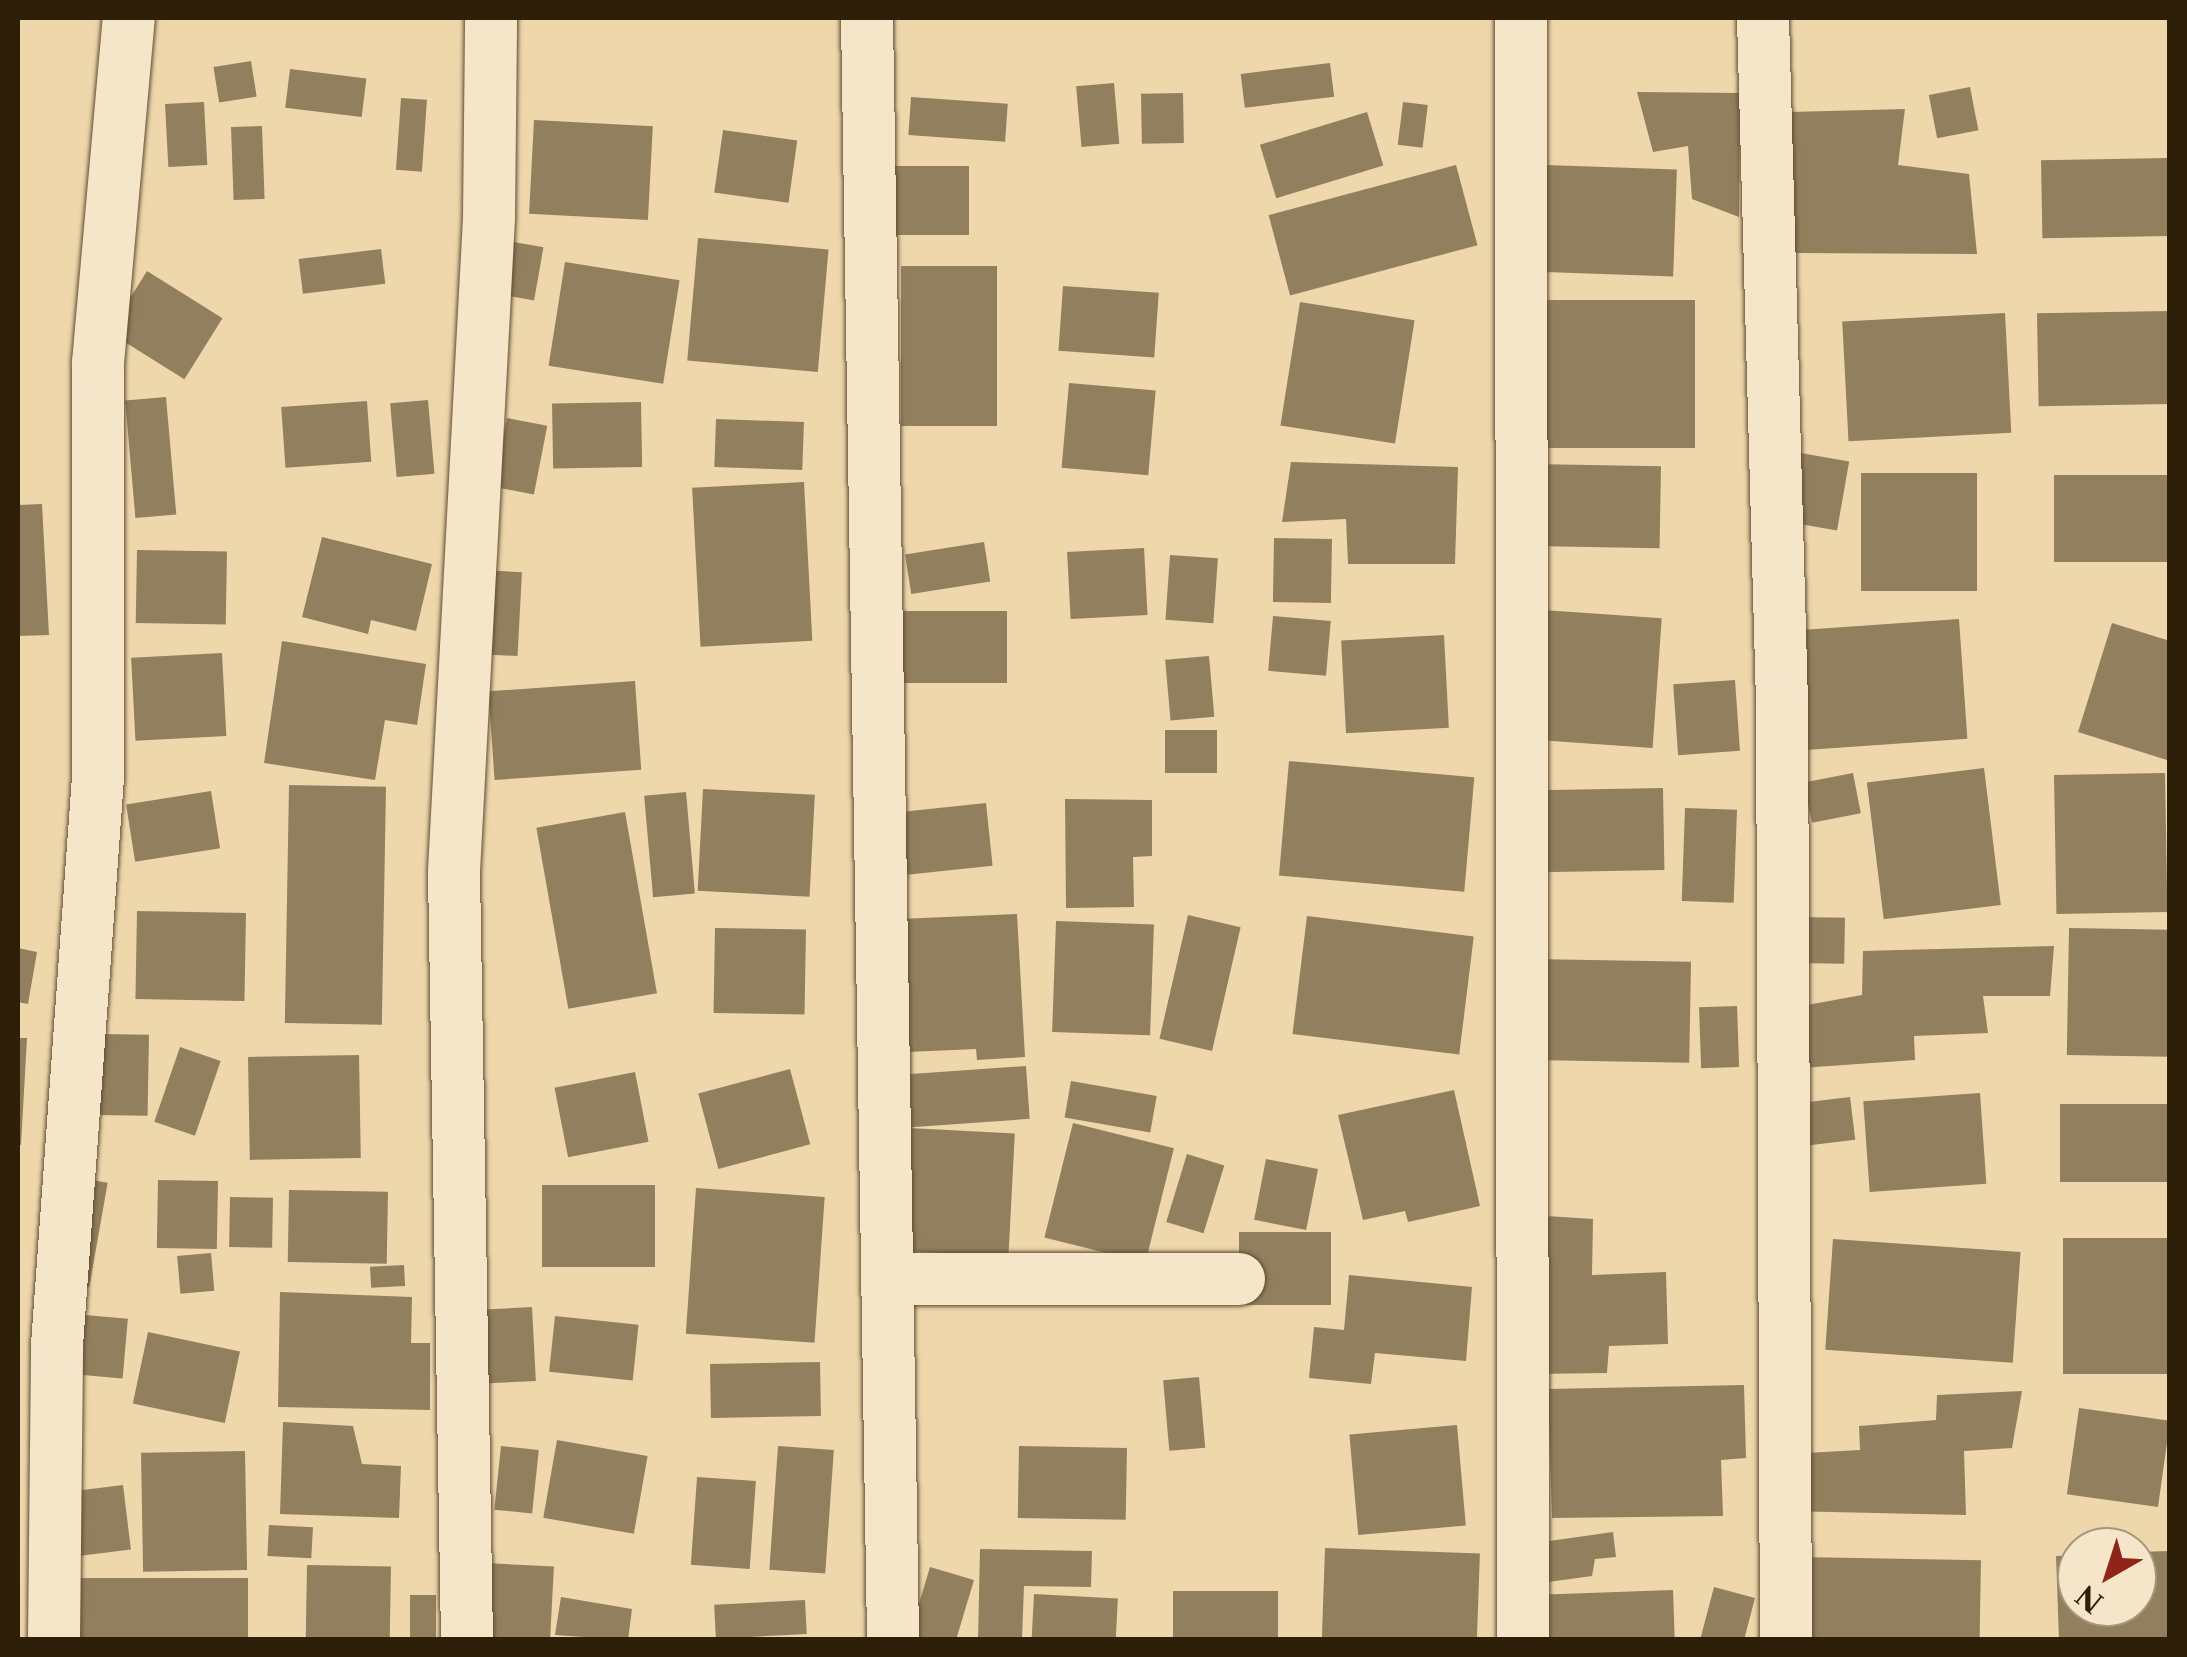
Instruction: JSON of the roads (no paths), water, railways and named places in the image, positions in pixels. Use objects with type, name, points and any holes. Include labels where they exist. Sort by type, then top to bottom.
[{"type":"street","points":[[54,1640],[57,1345],[98,777],[98,363],[129,18]]},
{"type":"street","points":[[466,1640],[454,871],[489,218],[491,18]]},
{"type":"street","points":[[868,18],[893,1640]]},
{"type":"street","points":[[1521,18],[1523,1640]]},
{"type":"street","points":[[1763,18],[1782,704],[1786,1640]]},
{"type":"street","points":[[888,1278],[1239,1279]]}]
